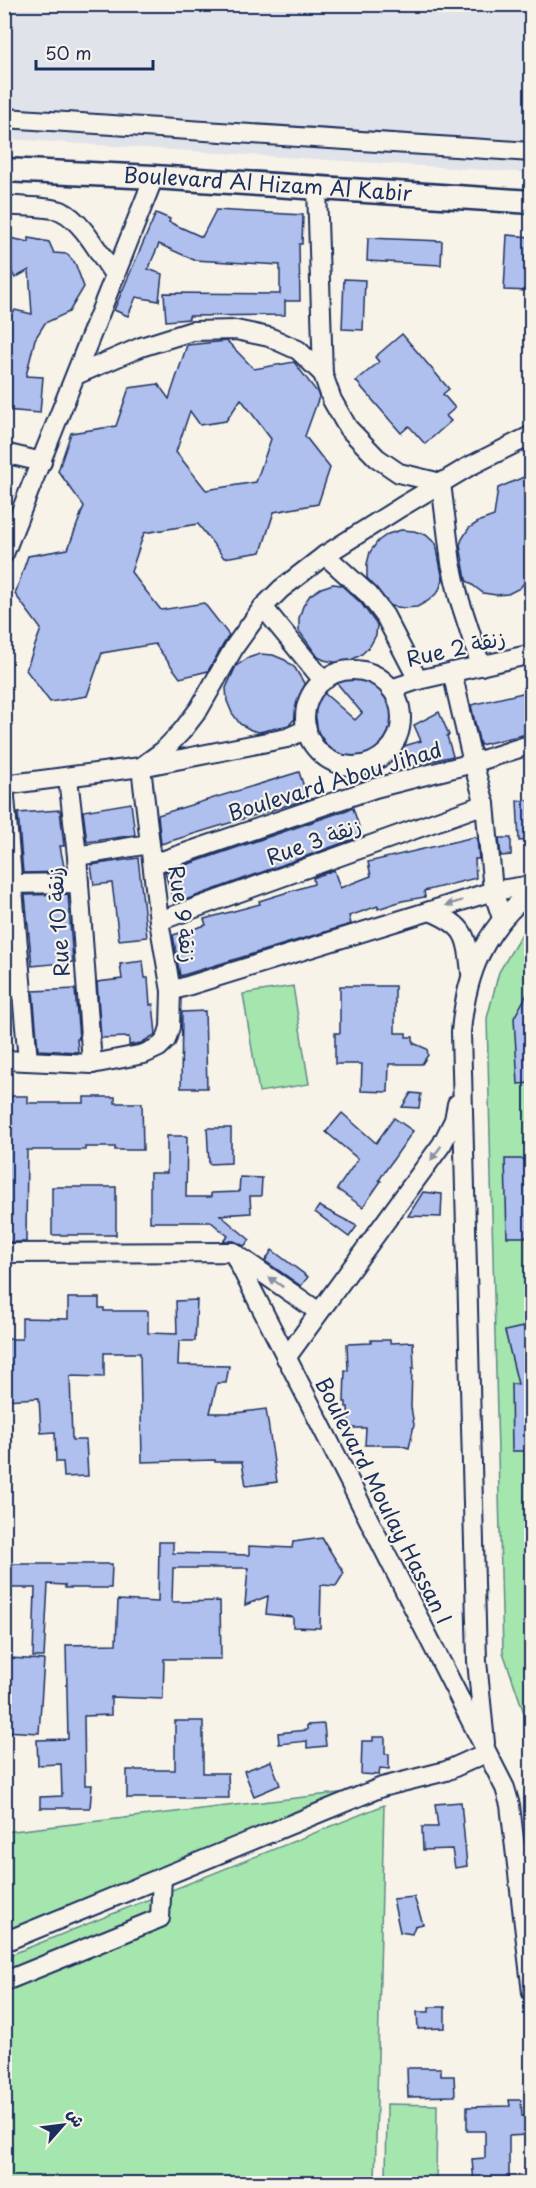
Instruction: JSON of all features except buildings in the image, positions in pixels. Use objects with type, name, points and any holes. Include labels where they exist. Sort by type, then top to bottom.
[{"type":"main road","name":"Boulevard Al Hizam Al Kabir","points":[[4,170],[154,177],[531,202]]},
{"type":"street","points":[[4,118],[531,152]]},
{"type":"street","points":[[4,554],[13,515],[42,462],[154,177]]},
{"type":"street","points":[[317,188],[323,374],[332,400],[348,429],[377,458],[399,473],[441,483]]},
{"type":"street","points":[[4,205],[60,211],[72,218],[82,228],[115,276]]},
{"type":"street","points":[[76,375],[141,347],[192,331],[236,330],[269,337],[298,350],[323,374]]},
{"type":"street","points":[[141,767],[163,751],[182,730],[198,709],[235,646],[263,607],[281,589],[324,555],[468,467],[531,435]]},
{"type":"street","points":[[4,453],[42,462]]},
{"type":"street","points":[[441,483],[451,563],[459,598],[481,666]]},
{"type":"street","points":[[324,555],[369,595],[385,616],[418,680]]},
{"type":"street","points":[[263,607],[317,673],[326,679]]},
{"type":"street","name":"Rue 2 زنقة","points":[[391,689],[418,680],[531,654]]},
{"type":"street","points":[[353,670],[368,672],[381,679],[391,689],[399,707],[400,727],[389,751],[378,759],[366,764],[351,766],[329,759],[313,743],[307,729],[306,714],[309,701],[316,688],[326,679],[339,672],[353,670]]},
{"type":"street","points":[[452,672],[485,804],[493,891],[502,918]]},
{"type":"street","points":[[28,1061],[8,884],[4,785],[141,767],[287,738],[307,729]]},
{"type":"street","name":"Boulevard Abou Jihad","points":[[153,864],[375,788],[473,763],[531,744]]},
{"type":"street","points":[[366,764],[375,788]]},
{"type":"street","name":"Rue 9 زنقة","points":[[92,1064],[144,1054],[159,1047],[166,1040],[170,1027],[171,991],[159,921],[141,767]]},
{"type":"street","name":"Rue 10 زنقة","points":[[68,778],[77,856],[92,1064]]},
{"type":"street","name":"Rue 3 زنقة","points":[[159,921],[485,804]]},
{"type":"street","points":[[77,856],[149,844]]},
{"type":"street","points":[[8,884],[79,883]]},
{"type":"street","points":[[171,991],[493,891],[531,885]]},
{"type":"street","points":[[4,1942],[382,1787],[446,1771],[486,1753],[477,1661],[462,1079],[463,1013],[471,975],[483,948],[502,918],[531,891]]},
{"type":"street","points":[[429,911],[450,920],[462,931],[468,947],[471,975]]},
{"type":"street","points":[[4,1060],[92,1064]]},
{"type":"street","points":[[286,1358],[442,1144],[454,1120],[462,1079]]},
{"type":"street","points":[[4,1253],[233,1252],[319,1312]]},
{"type":"street","name":"Boulevard Moulay Hassan I","points":[[233,1252],[505,1788],[510,1805],[531,1993]]},
{"type":"street","points":[[4,1977],[8,1980],[160,1918],[162,1877]]},
{"type":"street","points":[[529,1971],[531,2000]]},
{"type":"shaded area","points":[[4,5],[531,5],[531,173],[5,139]]},
{"type":"green space","points":[[531,924],[531,1733],[503,1652],[487,1018],[499,972],[523,932]]},
{"type":"green space","points":[[293,986],[309,1084],[259,1092],[243,994]]},
{"type":"green space","points":[[347,1792],[5,1932],[5,1832]]},
{"type":"green space","points":[[384,1805],[375,2183],[5,2184],[5,1957]]},
{"type":"green space","points":[[387,2104],[437,2105],[436,2183],[386,2183]]}]
